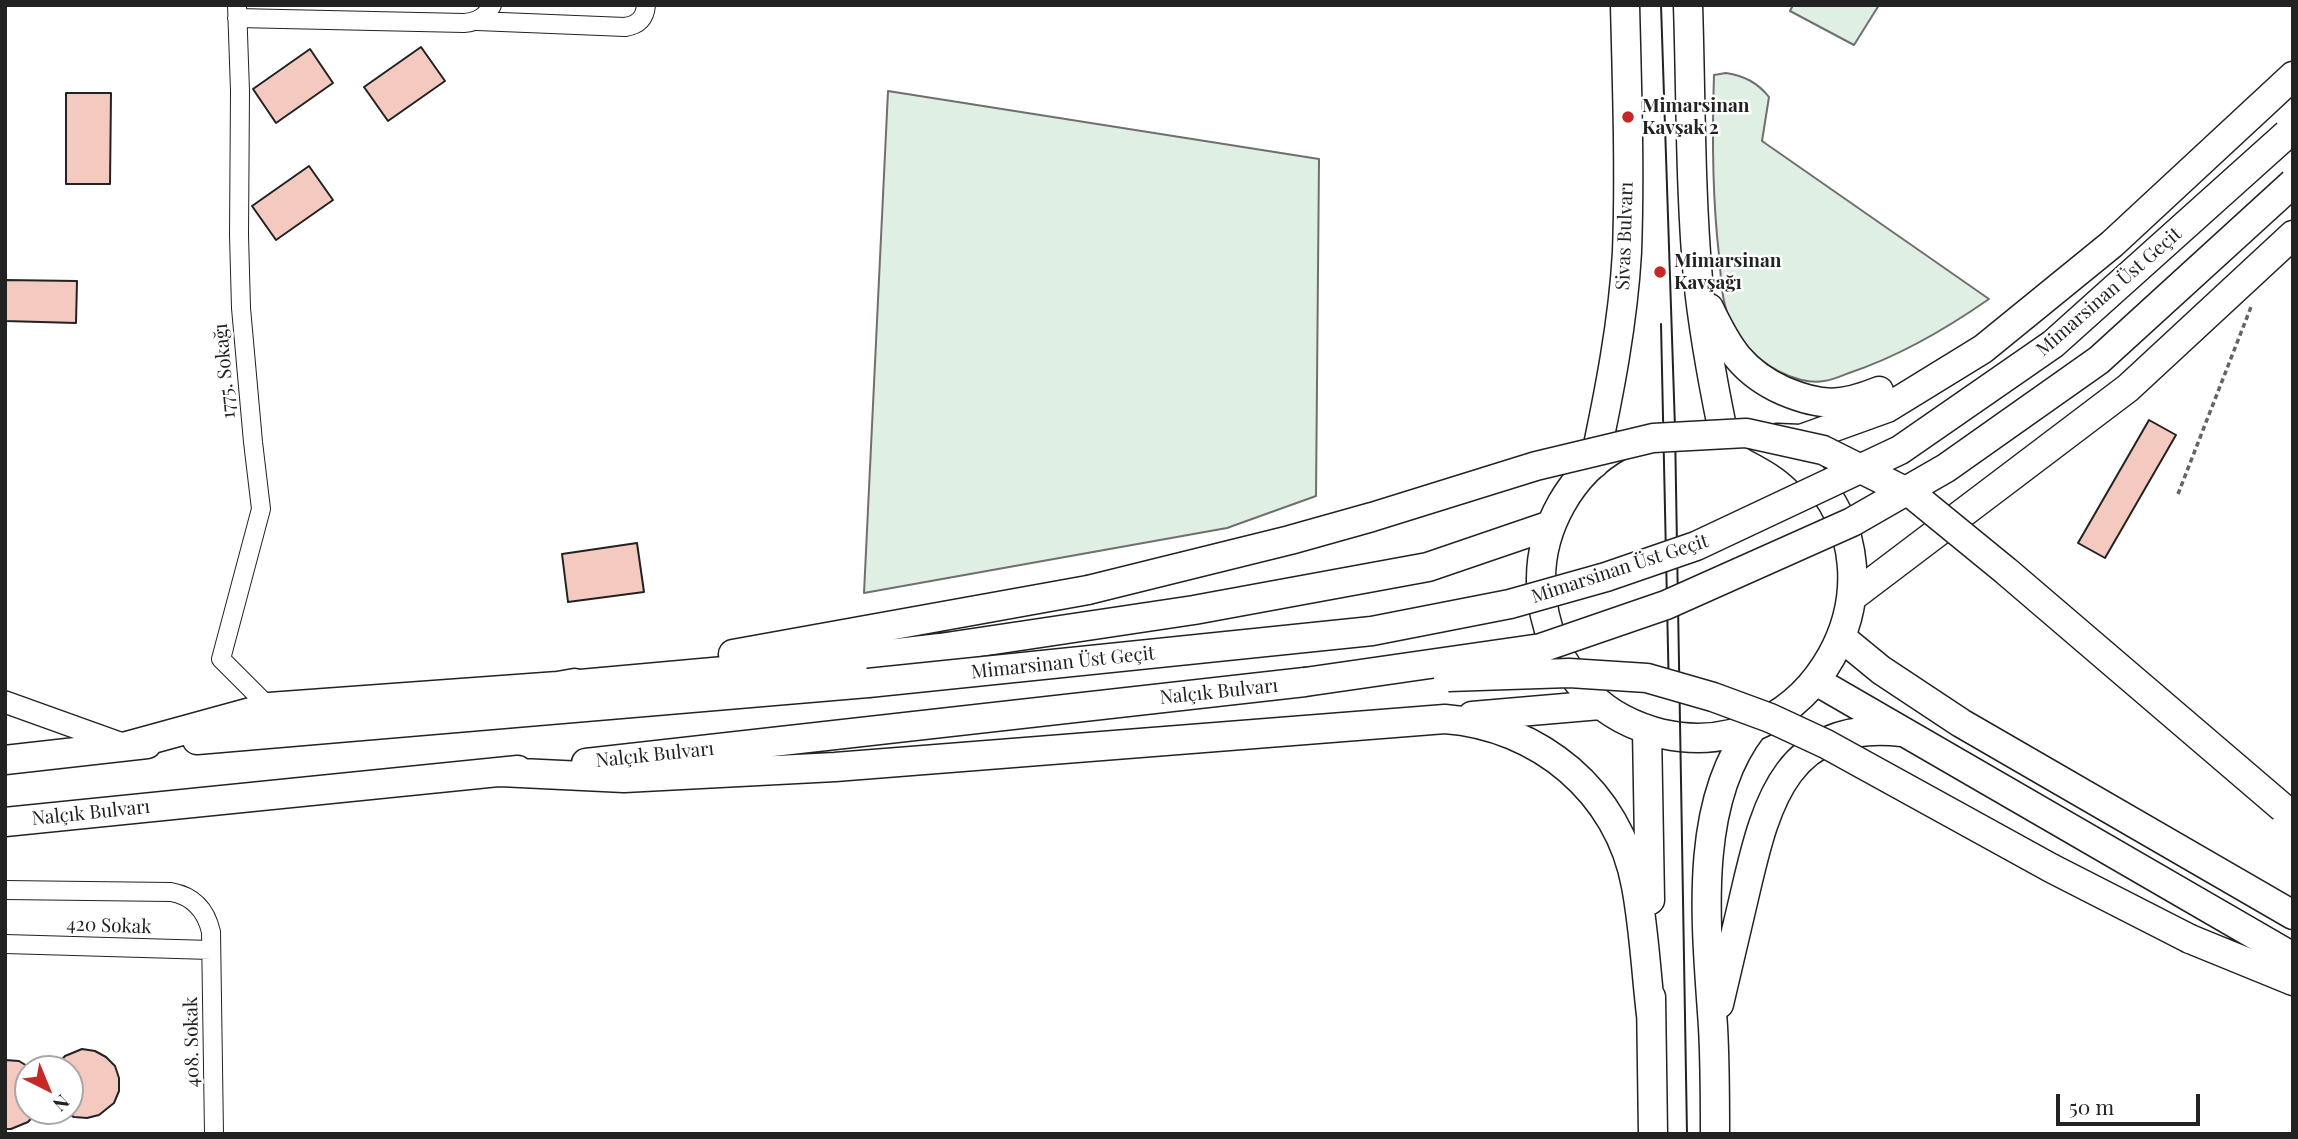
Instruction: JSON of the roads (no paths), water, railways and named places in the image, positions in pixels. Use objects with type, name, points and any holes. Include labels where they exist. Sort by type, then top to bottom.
[{"type":"highway","name":"Sivas Bulvarı","points":[[1594,464],[1615,358],[1627,252],[1625,5]]},
{"type":"highway","points":[[1688,5],[1698,278],[1722,427]]},
{"type":"highway","points":[[1754,436],[1784,452],[1810,473],[1830,500],[1844,530],[1852,563],[1852,597],[1842,638],[1816,681],[1797,700],[1753,727],[1727,735],[1700,738],[1647,730],[1600,705],[1572,676],[1552,642],[1548,629],[1541,604],[1541,564],[1551,525],[1576,482],[1614,449],[1657,430],[1689,425],[1722,427],[1754,436],[1801,439],[1887,408],[1983,349],[2112,244],[2293,76]]},
{"type":"highway","name":"Mimarsinan Üst Geçit","points":[[127,746],[868,683],[1372,631],[1510,604],[1606,578],[1696,547],[1900,450],[2053,344],[2290,131]]},
{"type":"highway","points":[[1305,682],[1541,648],[1666,606],[1852,522],[1946,468],[2099,360],[2293,183]]},
{"type":"highway","points":[[1852,597],[2127,388],[2293,235]]},
{"type":"highway","points":[[1698,278],[1719,329],[1741,362],[1767,383],[1806,400],[1828,403],[1859,399],[1983,349]]},
{"type":"highway","points":[[558,686],[1088,590],[1290,540],[1384,514],[1536,466],[1640,441],[1746,433],[1823,450],[1913,495],[2006,571],[2288,813]]},
{"type":"highway","points":[[5,760],[127,746],[269,707],[558,686],[826,662],[1181,612],[1428,567],[1551,525]]},
{"type":"highway","points":[[1842,638],[1881,670],[1961,723],[2293,915]]},
{"type":"highway","points":[[1305,682],[1569,673],[1647,678],[1700,693],[1770,718],[1826,744],[2050,868],[2190,939],[2293,981]]},
{"type":"highway","points":[[1816,681],[2293,957]]},
{"type":"highway","name":"Nalçık Bulvarı","points":[[5,822],[500,772],[1305,682]]},
{"type":"highway","points":[[500,772],[624,778],[835,767],[1600,705]]},
{"type":"highway","points":[[1445,719],[1482,724],[1528,741],[1569,768],[1599,799],[1619,833],[1636,885],[1651,1015]]},
{"type":"highway","points":[[1715,1134],[1707,923],[1713,816],[1717,796],[1731,759],[1753,727]]},
{"type":"highway","points":[[1647,730],[1653,1134]]},
{"type":"highway","points":[[1713,1031],[1761,828],[1784,778],[1810,751],[1840,737],[1871,731],[1904,733]]},
{"type":"street","points":[[477,21],[488,13],[492,5]]},
{"type":"street","points":[[237,12],[464,23],[477,21],[625,27],[638,23],[645,13],[646,5]]},
{"type":"street","name":"1775. Sokağı","points":[[237,12],[241,308],[261,509],[221,659],[269,707]]},
{"type":"street","points":[[5,702],[127,746]]},
{"type":"street","name":"408. Sokak","points":[[5,890],[162,891],[180,893],[196,902],[203,911],[211,932],[214,1134]]},
{"type":"street","name":"420 Sokak","points":[[5,944],[211,950]]},
{"type":"tram line","points":[[1661,5],[1675,428],[1687,1134]]},
{"type":"tram line","points":[[1661,324],[1669,695]]},
{"type":"place","name":"Mimarsinan Kavşak 2","points":[[1628,117]]},
{"type":"place","name":"Mimarsinan Kavşağı","points":[[1660,272]]}]
